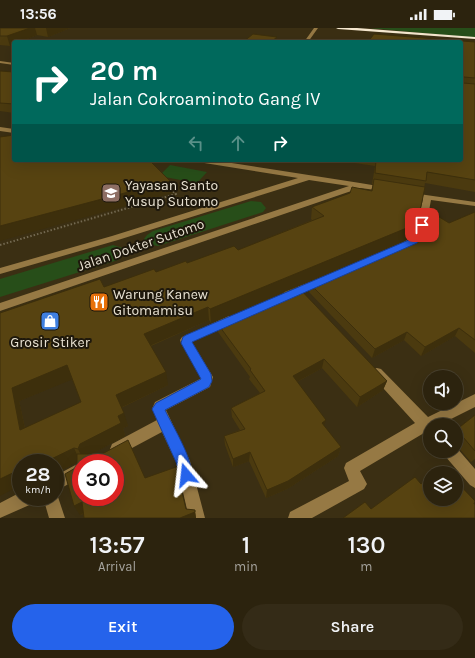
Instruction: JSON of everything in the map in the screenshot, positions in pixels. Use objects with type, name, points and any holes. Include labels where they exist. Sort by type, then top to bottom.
[{"type":"highway","points":[[338,28],[475,40]]},
{"type":"street","points":[[307,40],[316,28]]},
{"type":"street","points":[[0,62],[12,64]]},
{"type":"street","points":[[1,130],[12,132]]},
{"type":"street","points":[[211,162],[390,190]]},
{"type":"street","name":"Jalan Dokter Sutomo","points":[[0,271],[115,238],[309,177]]},
{"type":"street","name":"Jalan Dokter Sutomo","points":[[0,307],[360,185]]},
{"type":"street","points":[[412,194],[475,204]]},
{"type":"street","points":[[393,250],[414,241],[419,235],[427,197]]},
{"type":"street","points":[[277,300],[328,278]]},
{"type":"street","points":[[299,291],[310,302]]},
{"type":"street","points":[[197,518],[183,461],[159,411],[160,406],[207,381],[207,377],[186,340],[241,316]]},
{"type":"street","points":[[368,363],[423,422]]},
{"type":"street","points":[[444,418],[475,400]]},
{"type":"street","points":[[108,454],[165,423]]},
{"type":"street","points":[[296,518],[360,484],[351,468],[423,430]]},
{"type":"street","points":[[456,458],[475,480]]},
{"type":"street","points":[[0,511],[12,505]]},
{"type":"street","points":[[54,506],[57,518]]},
{"type":"path","points":[[0,245],[176,194],[166,184]]},
{"type":"green space","points":[[370,28],[475,28],[475,38]]},
{"type":"green space","points":[[170,165],[207,172],[197,183],[159,176]]},
{"type":"green space","points":[[251,201],[261,202],[266,208],[263,212],[158,246],[146,244],[144,239],[153,231]]},
{"type":"green space","points":[[113,245],[123,248],[125,252],[118,260],[0,297],[0,279]]},
{"type":"building","points":[[0,28],[30,28],[7,36],[0,36]]},
{"type":"building","points":[[253,34],[277,37],[273,40],[246,40]]},
{"type":"building","points":[[374,34],[450,40],[370,40]]},
{"type":"building","points":[[463,41],[475,42],[475,78],[464,77]]},
{"type":"building","points":[[0,71],[12,72],[12,104],[0,103]]},
{"type":"building","points":[[463,83],[475,84],[475,180],[427,172],[426,181],[375,173],[376,162],[463,162]]},
{"type":"building","points":[[12,135],[12,162],[151,162],[170,181],[0,226],[0,137]]},
{"type":"building","points":[[374,179],[425,187],[418,220],[414,225],[210,309],[208,307],[144,334],[166,372],[116,395],[124,413],[118,416],[121,423],[80,444],[78,449],[74,448],[62,454],[12,454],[12,473],[0,479],[0,313],[100,279],[104,287],[154,269],[156,272],[186,261],[187,263],[234,246],[238,250],[324,216],[312,207],[350,193],[352,187],[372,191]],"holes":[[[67,365],[81,402],[20,430],[12,388]]]},
{"type":"building","points":[[431,212],[449,223],[475,212],[475,340],[459,328],[425,347],[407,332],[375,349],[310,284],[421,236],[428,227]]},
{"type":"building","points":[[298,287],[387,381],[360,397],[324,359],[293,376],[326,420],[322,423],[341,447],[288,481],[267,490],[250,452],[233,459],[224,436],[245,429],[231,408],[265,391],[250,370],[251,369],[217,323]]},
{"type":"building","points":[[475,415],[475,451],[463,437],[463,424]]},
{"type":"building","points":[[128,440],[145,478],[176,467],[186,509],[195,510],[195,512],[180,518],[84,518],[82,506],[124,506],[124,454],[102,454]]},
{"type":"building","points":[[72,470],[72,499],[65,474]]},
{"type":"building","points":[[415,477],[421,484],[423,482],[423,506],[463,506],[463,488],[475,501],[475,518],[343,518],[365,502],[371,509]]},
{"type":"place","name":"Yayasan Santo Yusup Sutomo","points":[[111,193]]},
{"type":"place","name":"Warung Kanew Gitomamisu","points":[[99,302]]},
{"type":"place","name":"Grosir Stiker","points":[[50,321]]},
{"type":"route","points":[[186,475],[183,461],[158,409],[160,406],[207,381],[207,377],[186,340],[414,241],[419,235],[422,225]]}]
